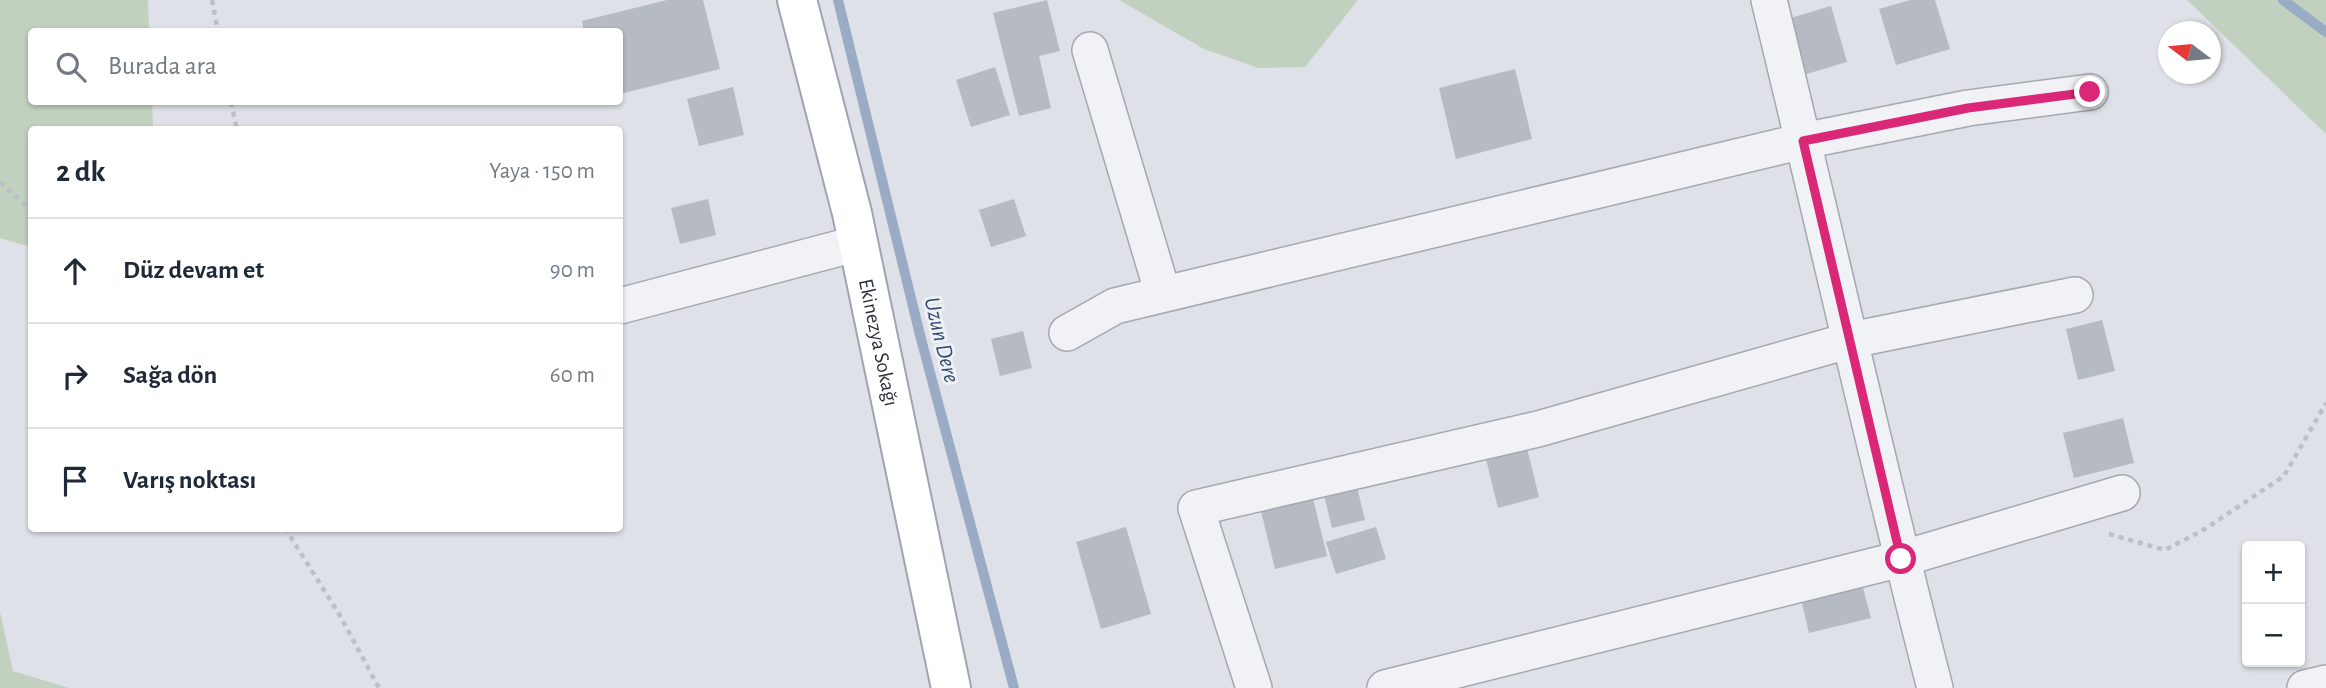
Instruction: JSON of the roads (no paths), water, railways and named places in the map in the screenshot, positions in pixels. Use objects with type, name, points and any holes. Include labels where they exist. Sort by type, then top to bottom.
[{"type":"main road","name":"Ekinezya Sokağı","points":[[797,0],[859,243],[951,688]]},
{"type":"street","points":[[1769,0],[1901,559],[1935,688]]},
{"type":"street","points":[[1090,50],[1163,294]]},
{"type":"street","points":[[1067,333],[1115,306],[1803,141],[1968,108],[2090,92]]},
{"type":"street","points":[[623,305],[859,243]]},
{"type":"street","points":[[1254,688],[1196,508],[1538,429],[1851,340],[2075,295]]},
{"type":"street","points":[[1385,688],[1901,559],[2122,493]]},
{"type":"street","points":[[2305,688],[2326,683]]},
{"type":"waterway","name":"Uzun Dere","points":[[838,0],[920,335],[1014,688]]},
{"type":"waterway","points":[[2283,0],[2326,32]]}]
